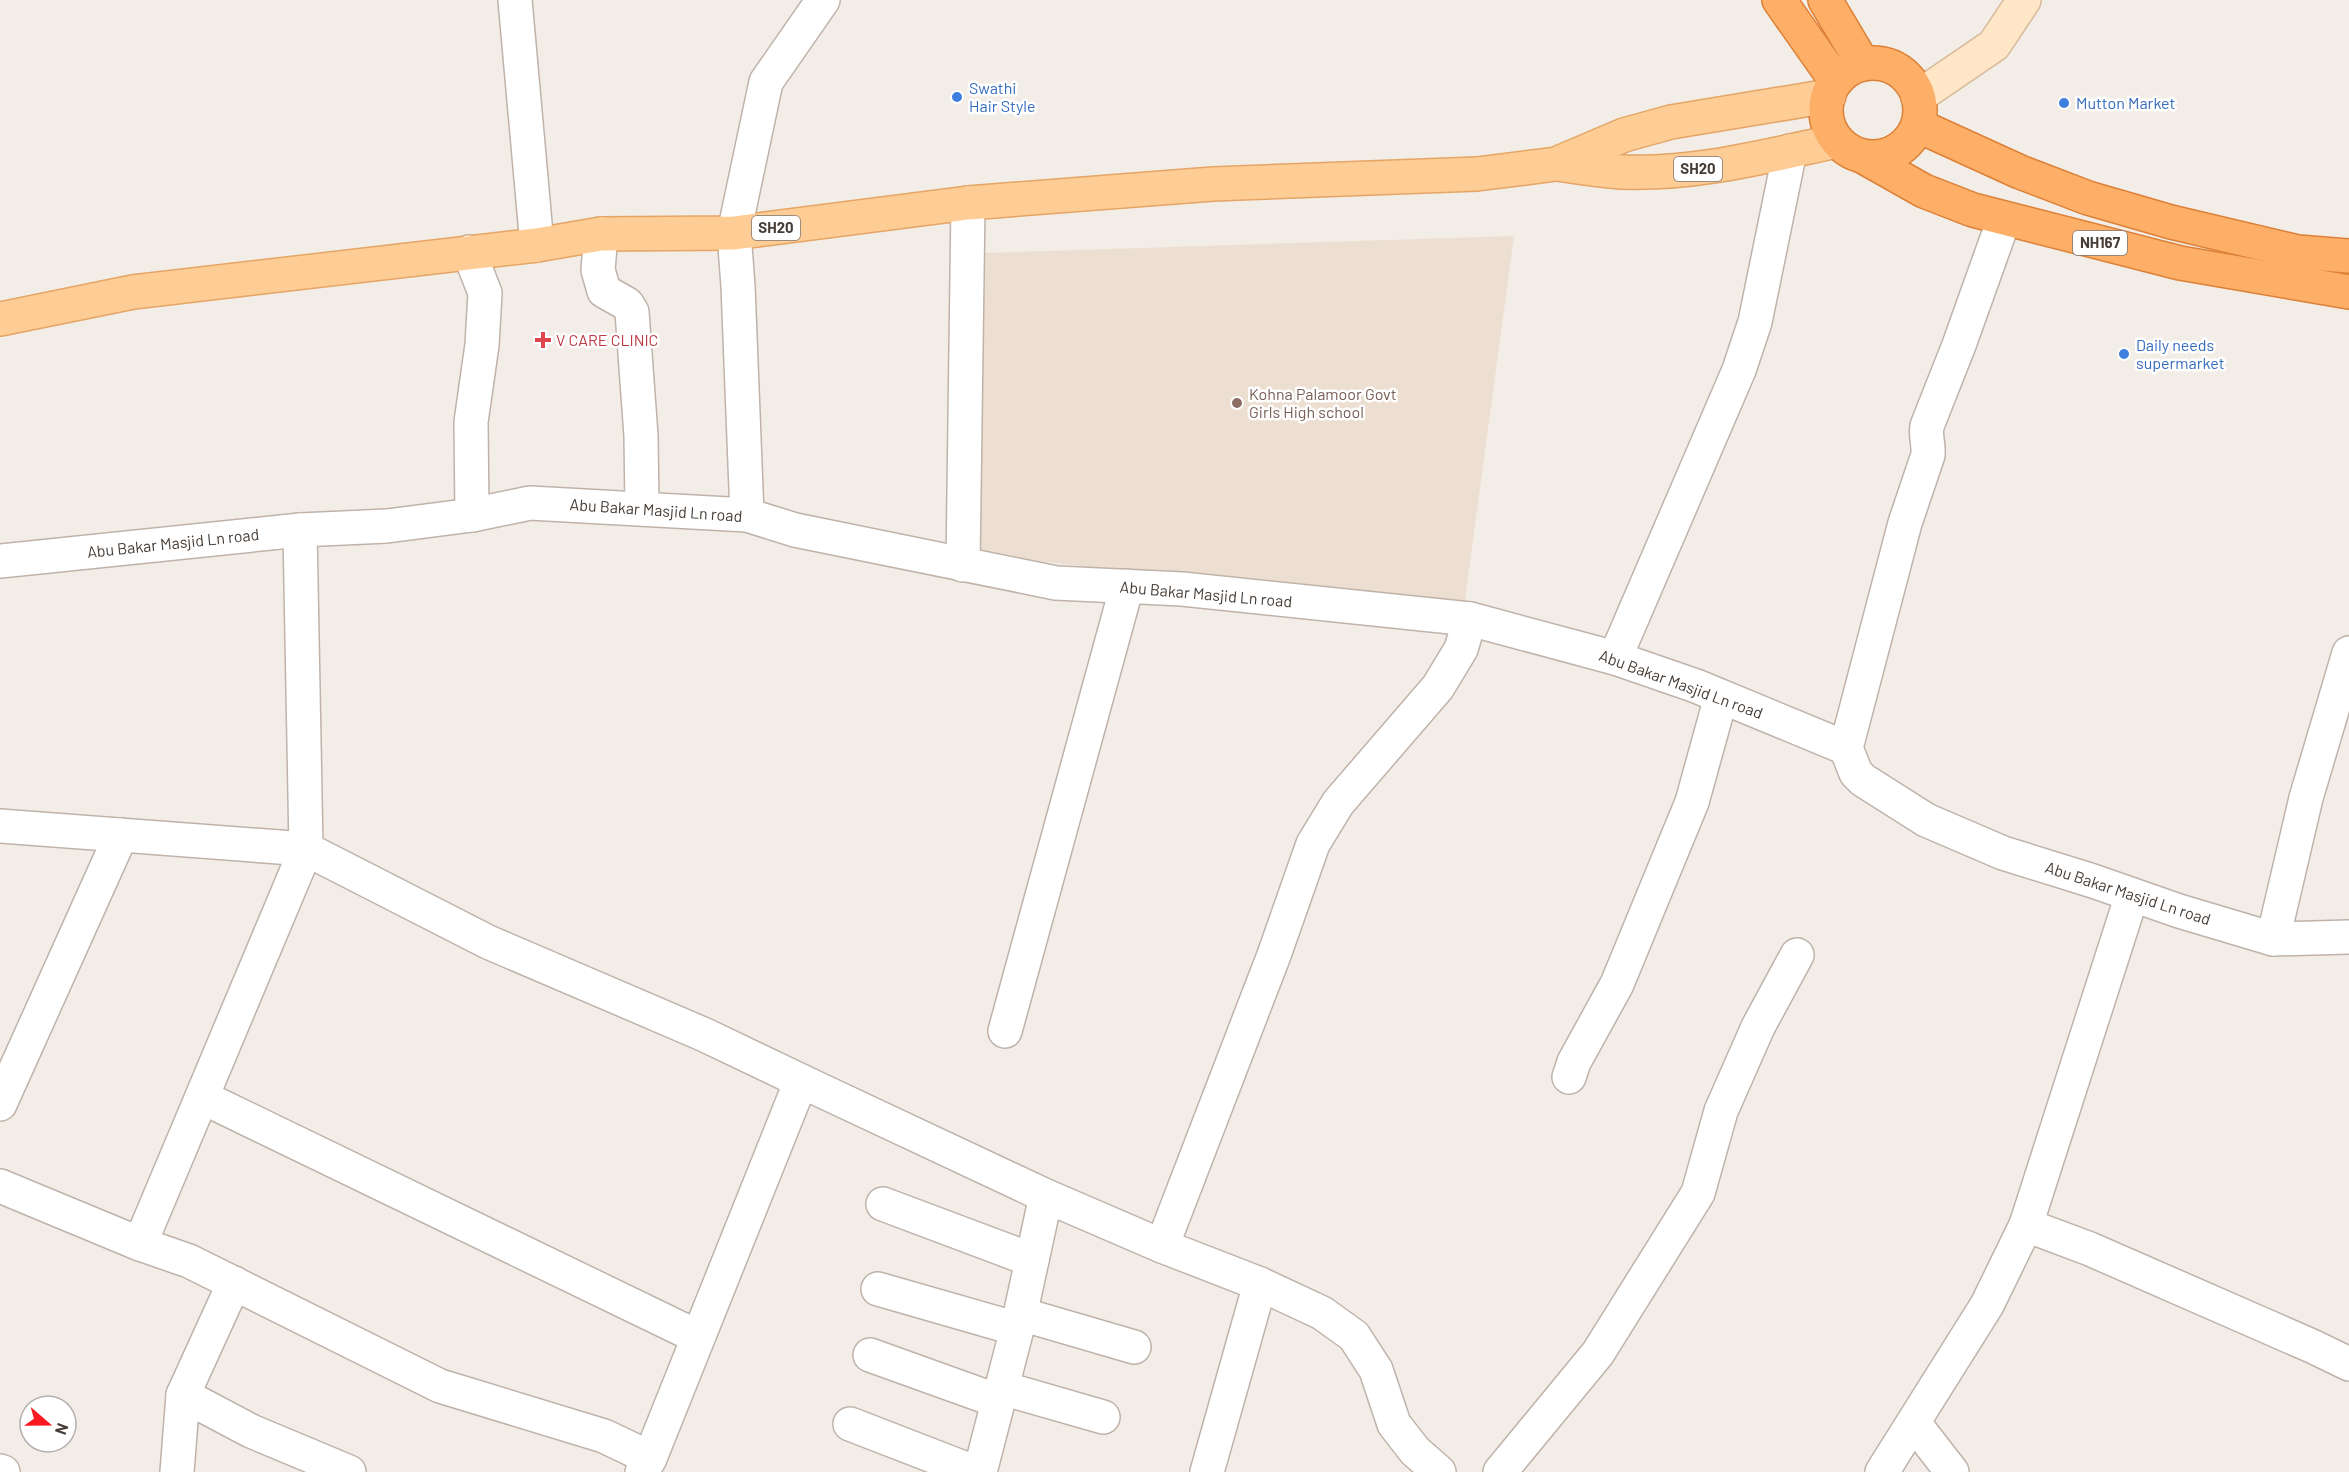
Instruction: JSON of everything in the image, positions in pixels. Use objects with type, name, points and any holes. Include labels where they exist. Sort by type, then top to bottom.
[{"type":"highway","points":[[1779,0],[1843,80]]},
{"type":"highway","points":[[1825,0],[1843,80]]},
{"type":"highway","points":[[1881,63],[1898,69],[1911,81],[1919,111],[1904,146],[1892,153],[1877,157],[1850,149],[1830,128],[1826,113],[1843,80],[1881,63]]},
{"type":"highway","name":"NH167","points":[[1919,111],[2020,172],[2088,198],[2171,222],[2298,252],[2349,256]]},
{"type":"highway","name":"NH167","points":[[1850,149],[1924,191],[2004,219],[2180,263],[2349,292]]},
{"type":"main road","name":"SH20","points":[[1556,164],[1624,135],[1843,80]]},
{"type":"main road","name":"SH20","points":[[0,319],[134,291],[537,245],[601,234],[734,233],[968,203],[1214,184],[1477,174],[1556,164],[1620,172],[1663,172],[1723,166],[1790,151],[1850,149]]},
{"type":"street","points":[[515,0],[537,245]]},
{"type":"street","points":[[747,515],[734,233],[766,82],[823,0]]},
{"type":"street","points":[[1919,111],[1994,45],[2024,0]]},
{"type":"street","points":[[1615,658],[1739,370],[1755,322],[1790,151]]},
{"type":"street","points":[[963,565],[968,203]]},
{"type":"street","points":[[1846,748],[1905,523],[1928,455],[1925,435],[1927,426],[2004,219]]},
{"type":"street","points":[[601,234],[598,270],[604,291],[627,304],[632,312],[641,436],[642,508]]},
{"type":"street","points":[[470,252],[485,292],[482,345],[471,422],[472,515]]},
{"type":"street","name":"Abu Bakar Masjid Ln road","points":[[0,561],[300,530],[387,526],[472,515],[530,503],[747,515],[795,530],[1056,583],[1127,586],[1470,619],[1615,658],[1696,686],[1846,748],[1856,773],[1863,780],[1926,820],[2003,853],[2273,939],[2349,937]]},
{"type":"street","points":[[141,1244],[306,849],[300,530]]},
{"type":"street","points":[[1005,1030],[1127,586]]},
{"type":"street","points":[[1162,1246],[1274,955],[1313,844],[1338,803],[1438,687],[1461,649],[1470,619]]},
{"type":"street","points":[[2273,939],[2306,798],[2349,653]]},
{"type":"street","points":[[1569,1077],[1574,1062],[1617,984],[1692,802],[1721,697]]},
{"type":"street","points":[[0,826],[306,849],[488,942],[705,1035],[1046,1196],[1162,1246],[1260,1284],[1322,1313],[1354,1336],[1376,1370],[1394,1424],[1414,1451],[1439,1472]]},
{"type":"street","points":[[0,1104],[121,835]]},
{"type":"street","points":[[1882,1472],[1987,1305],[2026,1225],[2132,895]]},
{"type":"street","points":[[1500,1472],[1598,1353],[1698,1193],[1721,1111],[1758,1027],[1797,955]]},
{"type":"street","points":[[0,1186],[141,1244],[189,1261],[440,1386],[604,1436],[646,1465],[801,1081]]},
{"type":"street","points":[[202,1098],[698,1337]]},
{"type":"street","points":[[980,1472],[1019,1322],[1046,1196]]},
{"type":"street","points":[[883,1204],[1032,1260]]},
{"type":"street","points":[[2026,1225],[2100,1253],[2349,1364]]},
{"type":"street","points":[[177,1472],[183,1395],[234,1283]]},
{"type":"street","points":[[1207,1472],[1260,1284]]},
{"type":"street","points":[[878,1289],[1134,1347]]},
{"type":"street","points":[[870,1355],[1000,1395],[1103,1417]]},
{"type":"street","points":[[183,1395],[251,1431],[349,1472]]},
{"type":"street","points":[[1914,1423],[1952,1472]]},
{"type":"street","points":[[850,1424],[974,1472]]},
{"type":"shaded area","name":"Kohna Palamoor Govt Girls High school","points":[[1514,236],[1464,607],[1267,588],[979,554],[985,253]]},
{"type":"place","name":"Swathi Hair Style","points":[[957,97]]},
{"type":"place","name":"Mutton Market","points":[[2064,103]]},
{"type":"place","name":"V CARE CLINIC","points":[[543,340]]},
{"type":"place","name":"Daily needs supermarket","points":[[2124,354]]},
{"type":"place","name":"Kohna Palamoor Govt Girls High school","points":[[1237,403]]}]
